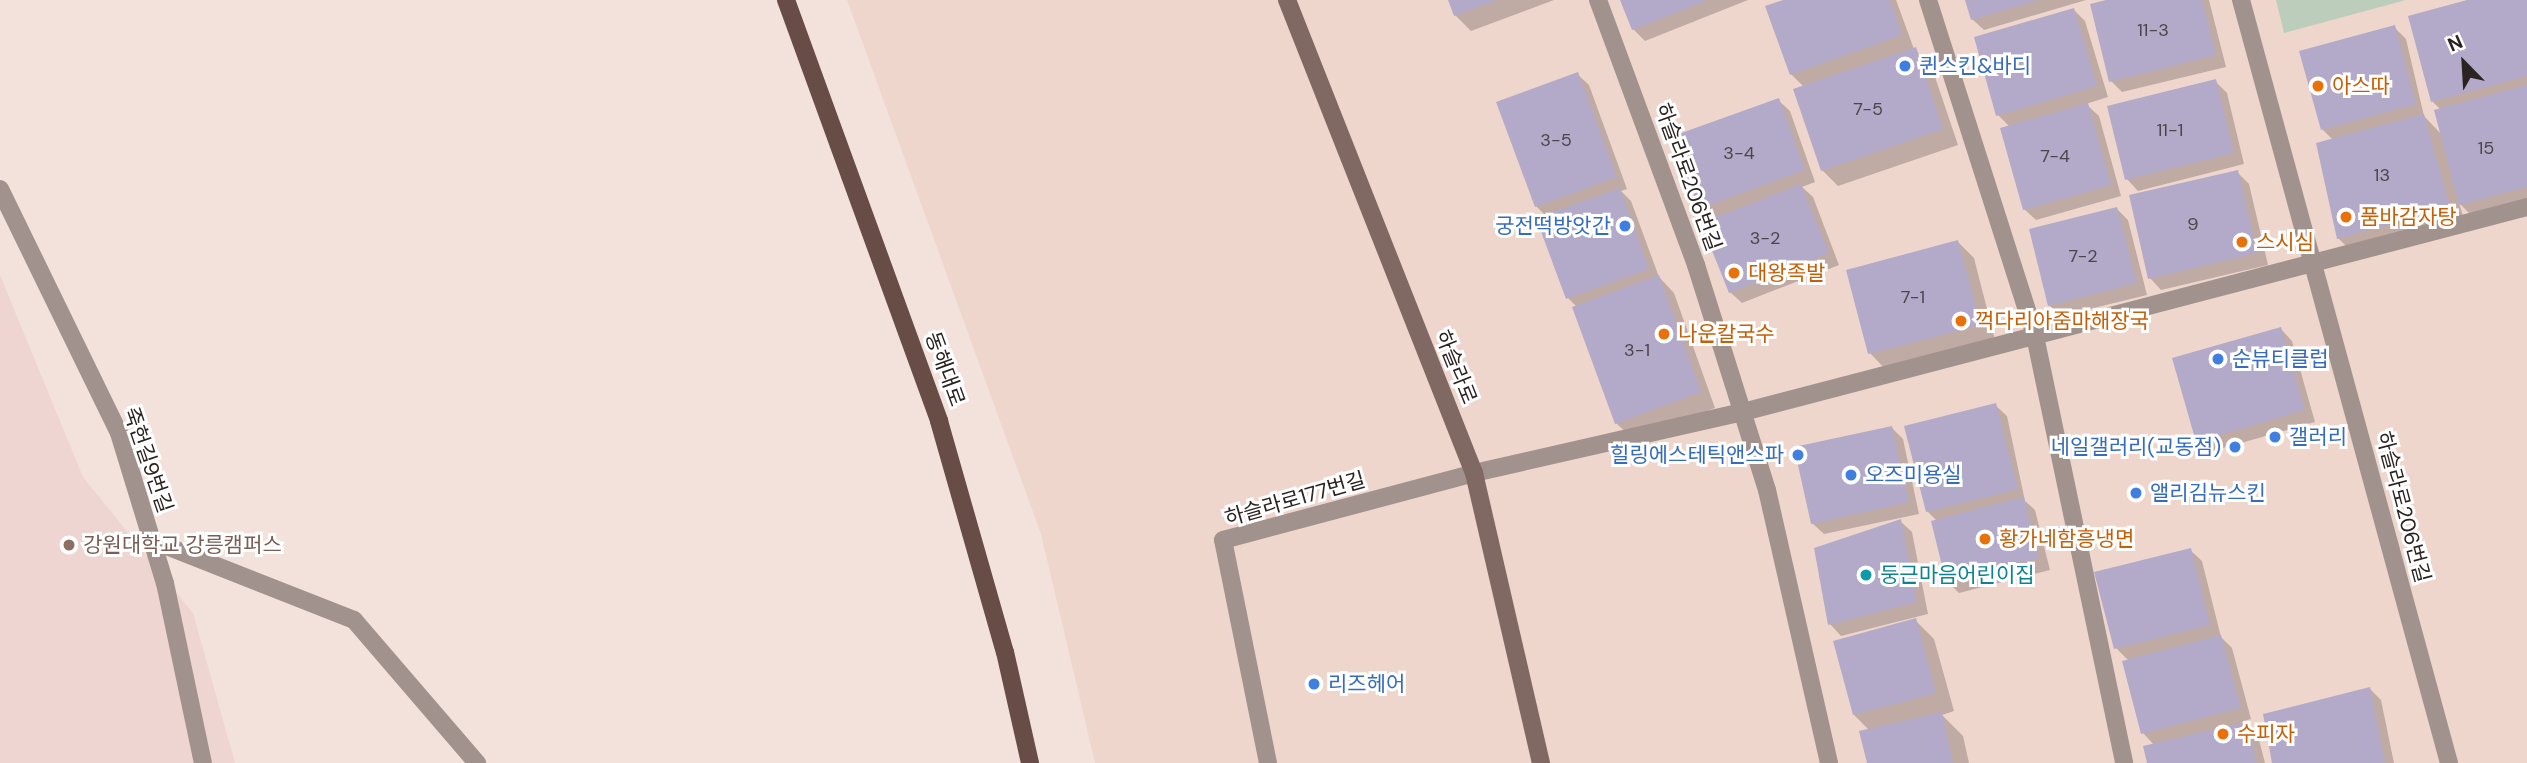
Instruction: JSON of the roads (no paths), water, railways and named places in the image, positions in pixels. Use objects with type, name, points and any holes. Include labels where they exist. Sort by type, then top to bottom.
[{"type":"main road","name":"동해대로","points":[[786,0],[939,421],[1005,652],[1030,763]]},
{"type":"street","name":"하슬라로","points":[[1287,0],[1474,473],[1541,763]]},
{"type":"street","name":"하슬라로206번길","points":[[1598,0],[1696,265],[1768,490],[1829,763]]},
{"type":"street","points":[[1928,0],[2035,336],[2124,763]]},
{"type":"street","name":"하슬라로206번길","points":[[2241,0],[2449,763]]},
{"type":"street","name":"죽헌길9번길","points":[[0,189],[119,433],[152,540],[202,763]]},
{"type":"street","points":[[1474,473],[1743,412],[2527,207]]},
{"type":"street","name":"하슬라로177번길","points":[[1268,763],[1223,540],[1474,473]]},
{"type":"street","points":[[152,540],[354,620],[477,763]]},
{"type":"place","name":"퀸스킨&바디","points":[[1905,66]]},
{"type":"place","name":"아스따","points":[[2318,86]]},
{"type":"place","name":"품바감자탕","points":[[2346,217]]},
{"type":"place","name":"궁전떡방앗간","points":[[1625,226]]},
{"type":"place","name":"스시심","points":[[2242,242]]},
{"type":"place","name":"대왕족발","points":[[1734,273]]},
{"type":"place","name":"꺽다리아줌마해장국","points":[[1961,321]]},
{"type":"place","name":"나운칼국수","points":[[1664,334]]},
{"type":"place","name":"순뷰티클럽","points":[[2218,359]]},
{"type":"place","name":"갤러리","points":[[2275,437]]},
{"type":"place","name":"네일갤러리(교동점)","points":[[2235,447]]},
{"type":"place","name":"힐링에스테틱앤스파","points":[[1798,455]]},
{"type":"place","name":"오즈미용실","points":[[1851,475]]},
{"type":"place","name":"앨리김뉴스킨","points":[[2136,493]]},
{"type":"place","name":"황가네함흥냉면","points":[[1985,539]]},
{"type":"place","name":"강원대학교 강릉캠퍼스","points":[[69,545]]},
{"type":"place","name":"둥근마음어린이집","points":[[1866,575]]},
{"type":"place","name":"리즈헤어","points":[[1314,684]]},
{"type":"place","name":"수피자","points":[[2223,734]]}]
